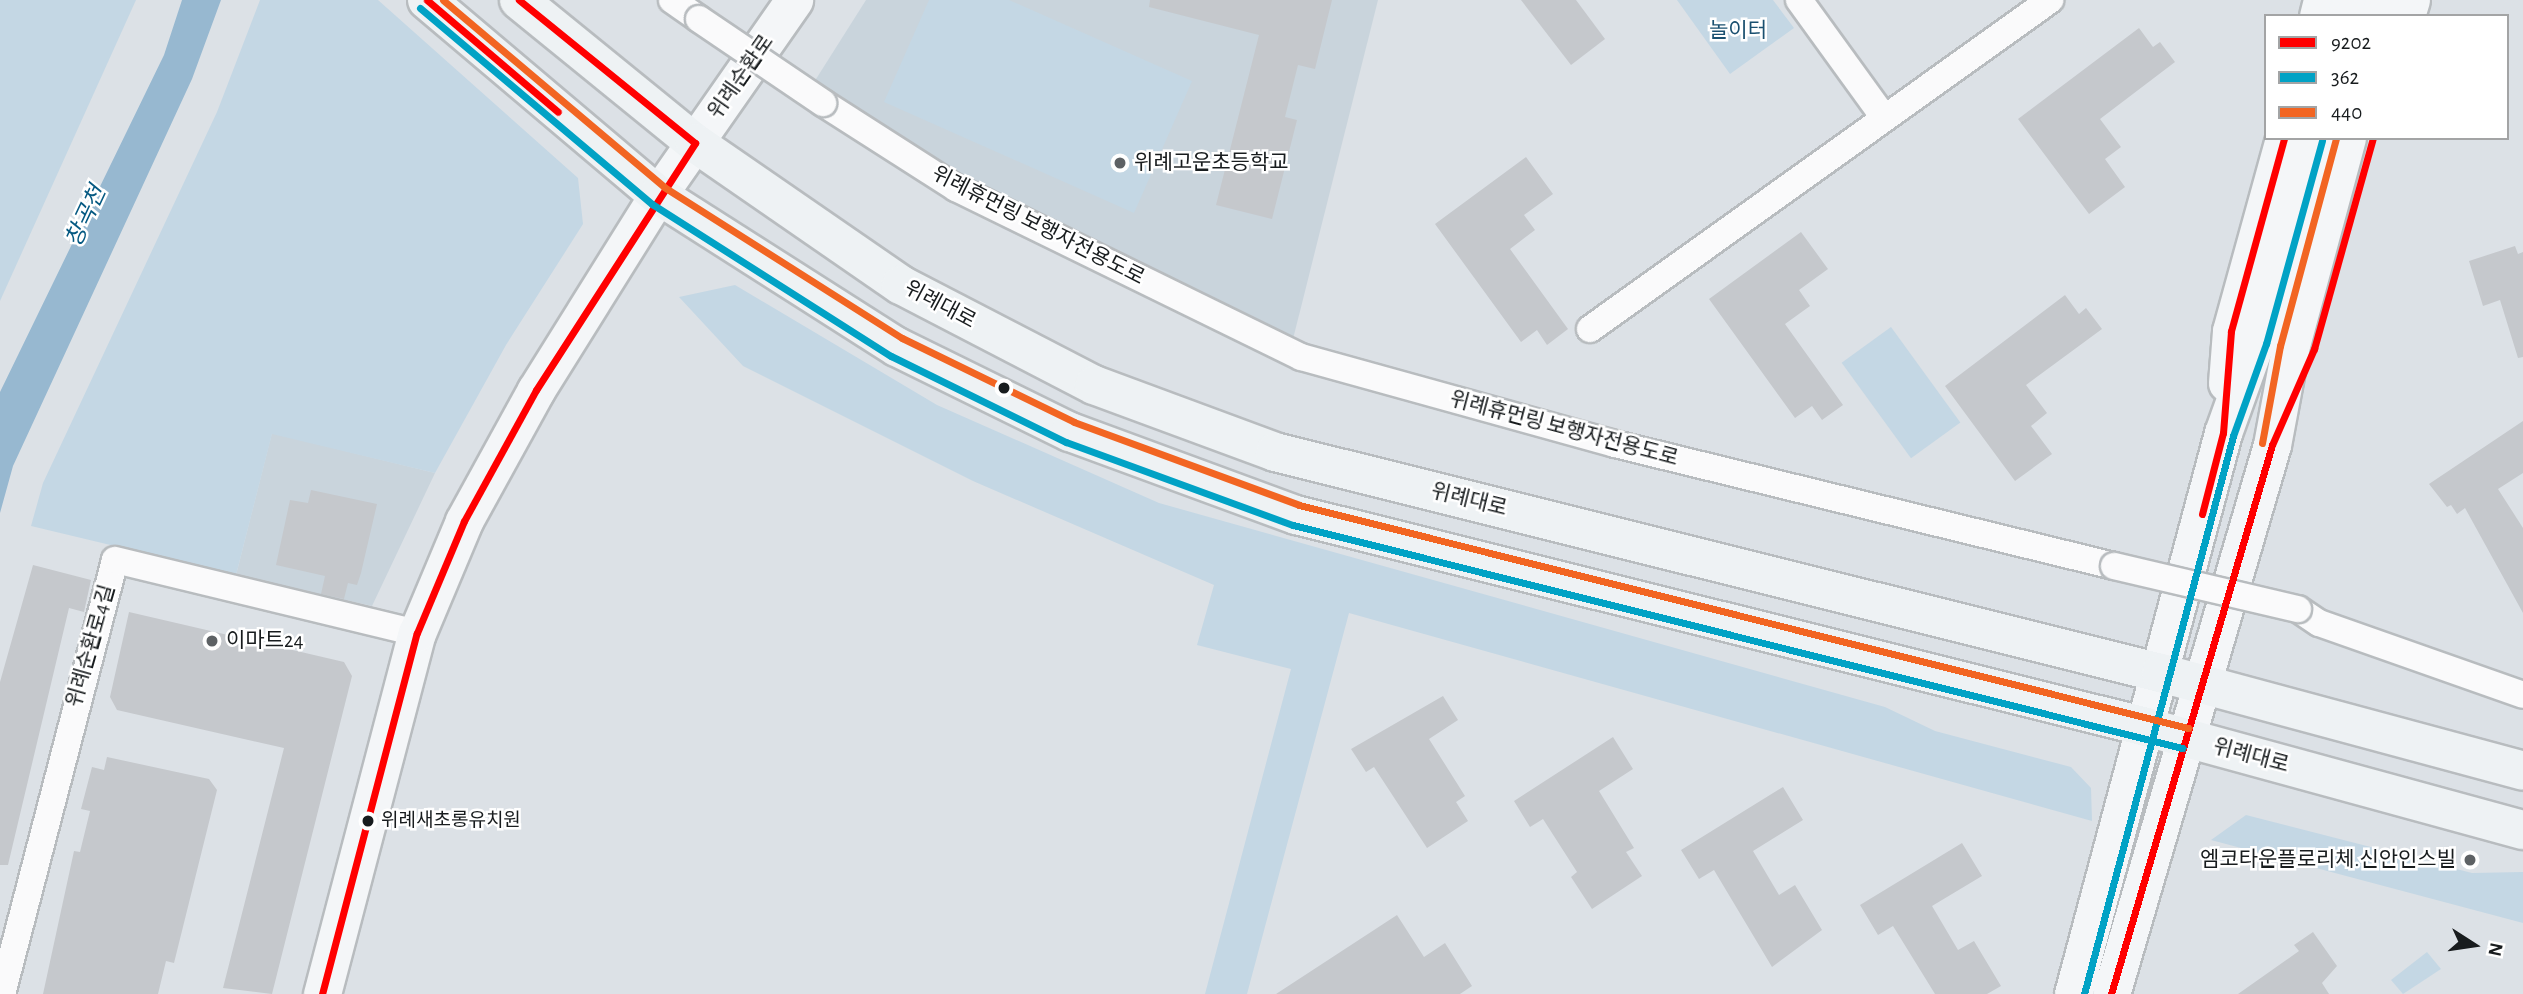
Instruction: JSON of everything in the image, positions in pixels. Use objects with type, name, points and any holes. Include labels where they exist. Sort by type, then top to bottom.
[{"type":"main road","name":"위례대로","points":[[427,0],[657,195],[897,346],[1070,432],[1260,505],[2146,727],[2523,830]]},
{"type":"main road","name":"위례대로","points":[[519,0],[695,143],[901,285],[1094,386],[1275,452],[2200,682],[2523,771]]},
{"type":"main road","name":"위례순환로","points":[[322,994],[417,633],[464,521],[529,402],[657,195],[794,0]]},
{"type":"main road","points":[[2223,433],[2231,331],[2283,140]]},
{"type":"main road","points":[[2073,994],[2223,433],[2256,341],[2311,140]]},
{"type":"main road","points":[[2273,445],[2290,349],[2346,140]]},
{"type":"main road","points":[[2110,994],[2200,682],[2273,445],[2314,349],[2372,140]]},
{"type":"street","name":"위례휴먼링 보행자전용도로","points":[[672,0],[823,103],[956,188],[1301,357],[1615,444],[2298,609],[2319,623],[2523,695]]},
{"type":"street","points":[[1799,0],[1883,116]]},
{"type":"street","points":[[1590,329],[1883,116],[2050,0]]},
{"type":"street","name":"위례순환로4길","points":[[2,994],[114,560],[417,633]]},
{"type":"shaded area","name":"위례고운초등학교","points":[[866,0],[1378,0],[1287,363],[1002,228],[804,98]]},
{"type":"shaded area","points":[[272,433],[435,473],[372,606],[236,575]]},
{"type":"green space","points":[[0,0],[136,0],[0,301]]},
{"type":"green space","points":[[260,0],[378,0],[578,178],[583,224],[506,345],[435,473],[272,434],[236,575],[31,526],[43,483],[217,112]]},
{"type":"green space","points":[[929,0],[1009,0],[1192,81],[1134,213],[884,102]]},
{"type":"green space","name":"놀이터","points":[[1677,0],[1773,0],[1794,28],[1730,74]]},
{"type":"green space","points":[[735,285],[937,405],[1159,503],[1885,707],[1935,731],[2071,767],[2091,788],[2092,821],[1349,613],[1247,994],[1205,994],[1291,669],[1197,645],[1214,585],[973,481],[743,366],[679,297]]},
{"type":"green space","points":[[1891,327],[1960,422],[1911,458],[1842,363]]},
{"type":"green space","points":[[2246,815],[2472,873],[2523,872],[2523,923],[2211,840]]},
{"type":"green space","points":[[2427,952],[2441,969],[2403,994],[2391,980]]},
{"type":"water","name":"창곡천","points":[[182,0],[221,0],[192,79],[13,466],[0,513],[0,392],[164,55]]},
{"type":"building","points":[[1150,0],[1332,0],[1315,69],[1298,65],[1285,117],[1297,120],[1272,219],[1216,205],[1259,35],[1149,7]]},
{"type":"building","points":[[1521,0],[1576,0],[1605,39],[1571,65]]},
{"type":"building","points":[[2139,28],[2153,47],[2160,42],[2175,62],[2100,119],[2121,147],[2105,159],[2125,187],[2089,214],[2018,119]]},
{"type":"building","points":[[1526,157],[1553,194],[1524,215],[1535,230],[1510,249],[1568,329],[1547,345],[1537,330],[1521,342],[1435,224]]},
{"type":"building","points":[[1801,232],[1828,269],[1799,290],[1810,306],[1785,324],[1843,405],[1822,420],[1812,406],[1795,418],[1709,299]]},
{"type":"building","points":[[2515,246],[2518,254],[2523,252],[2523,357],[2518,358],[2500,300],[2483,306],[2469,261]]},
{"type":"building","points":[[2065,295],[2079,314],[2086,308],[2102,329],[2026,385],[2047,413],[2031,426],[2052,454],[2015,481],[1945,386]]},
{"type":"building","points":[[2523,421],[2523,473],[2498,489],[2523,528],[2523,613],[2465,508],[2457,514],[2451,505],[2447,507],[2429,484]]},
{"type":"building","points":[[311,490],[377,504],[357,585],[348,583],[344,599],[321,594],[325,576],[276,565],[290,500],[308,503]]},
{"type":"building","points":[[33,565],[91,580],[84,612],[69,608],[8,865],[0,865],[0,682]]},
{"type":"building","points":[[129,612],[344,662],[352,676],[272,994],[223,988],[284,748],[117,710],[110,697]]},
{"type":"building","points":[[1443,696],[1458,720],[1429,739],[1465,796],[1456,802],[1468,821],[1427,848],[1374,767],[1366,772],[1351,749]]},
{"type":"building","points":[[1613,737],[1633,769],[1599,791],[1634,848],[1626,852],[1642,876],[1592,909],[1571,877],[1577,872],[1543,819],[1530,827],[1514,801]]},
{"type":"building","points":[[107,757],[209,779],[217,790],[174,963],[166,961],[158,994],[43,994],[74,851],[80,852],[90,811],[81,809],[92,767],[104,770]]},
{"type":"building","points":[[1783,787],[1803,820],[1753,851],[1779,895],[1795,885],[1822,930],[1772,967],[1714,870],[1699,879],[1681,850]]},
{"type":"building","points":[[1962,843],[1982,876],[1932,906],[1958,950],[1974,941],[2001,986],[1987,994],[1935,994],[1893,926],[1878,935],[1860,905]]},
{"type":"building","points":[[1397,915],[1424,957],[1445,943],[1472,986],[1460,994],[1276,994]]},
{"type":"building","points":[[2313,932],[2337,966],[2322,983],[2329,994],[2238,994],[2299,951],[2294,945]]},
{"type":"transit line","name":"9202","points":[[427,0],[558,112]]},
{"type":"transit line","name":"440","points":[[443,0],[664,187],[902,338],[1074,422],[1299,505],[2188,728]]},
{"type":"transit line","name":"9202","points":[[322,994],[417,633],[464,521],[536,390],[695,143],[519,0]]},
{"type":"transit line","name":"362","points":[[420,8],[652,204],[891,356],[1066,442],[1293,525],[2182,748]]},
{"type":"transit line","name":"9202","points":[[2202,514],[2223,433],[2231,331],[2283,140]]},
{"type":"transit line","name":"440","points":[[2262,443],[2280,346],[2335,140]]},
{"type":"transit line","name":"9202","points":[[2111,994],[2272,445],[2314,349],[2372,140]]},
{"type":"transit line","name":"362","points":[[2084,994],[2233,436],[2266,344],[2322,141]]},
{"type":"place","name":"위례고운초등학교","points":[[1120,163]]},
{"type":"place","name":"이마트24","points":[[212,641]]},
{"type":"place","name":"위례새초롱유치원","points":[[368,821]]},
{"type":"place","name":"엠코타운플로리체.신안인스빌","points":[[2470,860]]}]
